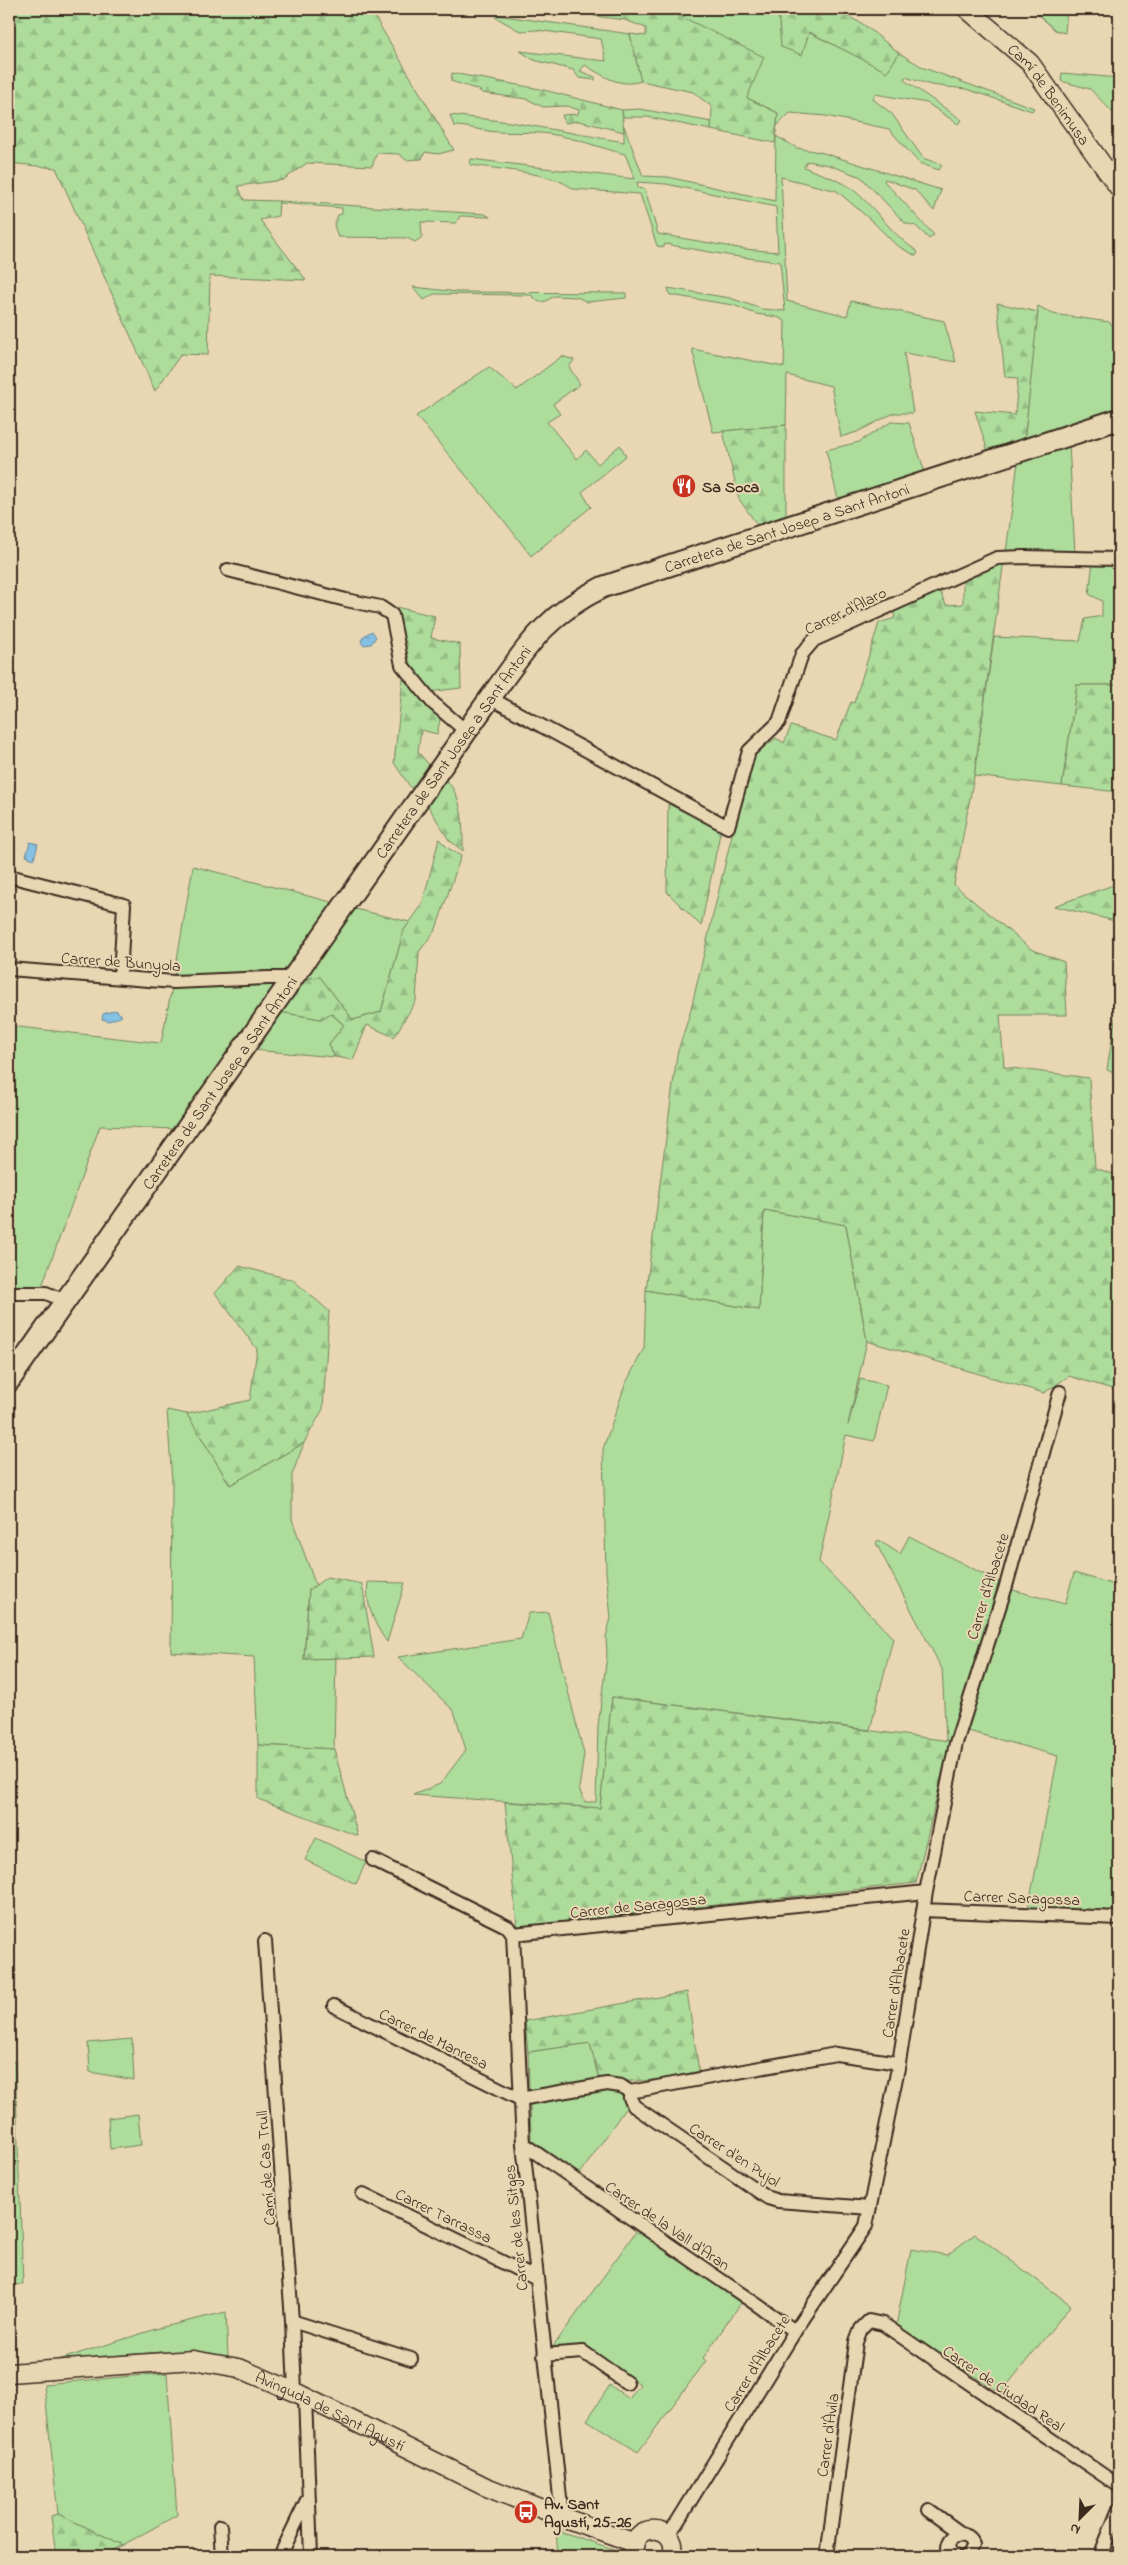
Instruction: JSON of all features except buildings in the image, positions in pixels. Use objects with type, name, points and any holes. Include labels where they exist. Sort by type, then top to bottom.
[{"type":"main road","name":"Carretera de Sant Josep a Sant Antoni","points":[[9,1381],[490,698],[532,641],[549,622],[568,606],[603,587],[1119,419]]},
{"type":"street","name":"Camí de Benimusa","points":[[967,9],[1030,64],[1119,188]]},
{"type":"street","name":"Carrer d'Alaro","points":[[490,698],[728,826],[749,751],[779,722],[802,654],[814,640],[997,558],[1119,560]]},
{"type":"street","points":[[228,570],[380,607],[392,615],[402,665],[434,703],[467,732]]},
{"type":"street","points":[[9,876],[124,905],[120,977]]},
{"type":"street","name":"Carrer de Bunyola","points":[[9,969],[174,982],[268,978],[286,978],[291,981]]},
{"type":"street","points":[[9,1293],[46,1293],[65,1301]]},
{"type":"street","name":"Carrer d'Albacete","points":[[667,2534],[676,2524],[795,2332],[866,2226],[900,2063],[926,1892],[960,1727],[1006,1586],[1060,1392]]},
{"type":"street","points":[[374,1860],[508,1927],[513,1934]]},
{"type":"street","name":"Carrer de Saragossa","points":[[513,1934],[926,1892]]},
{"type":"street","name":"Carrer Saragossa","points":[[924,1910],[1119,1918]]},
{"type":"street","name":"Carrer de les Sitges","points":[[513,1934],[523,2144],[562,2517]]},
{"type":"street","name":"Camí de Cas Trull","points":[[265,1941],[311,2556]]},
{"type":"street","name":"Carrer de Manresa","points":[[334,2006],[520,2098]]},
{"type":"street","points":[[520,2098],[607,2084],[621,2086],[630,2092],[836,2054],[900,2063]]},
{"type":"street","name":"Carrer d'en Pujol","points":[[630,2092],[630,2098],[634,2106],[768,2198],[778,2201],[870,2208]]},
{"type":"street","name":"Carrer de la Vall d'Aran","points":[[523,2144],[795,2332]]},
{"type":"street","name":"Carrer Tarrassa","points":[[363,2194],[537,2279]]},
{"type":"street","points":[[292,2321],[411,2359]]},
{"type":"street","name":"Carrer de Ciudad Real","points":[[869,2321],[883,2324],[1119,2486]]},
{"type":"street","name":"Carrer d'Àvila","points":[[827,2556],[856,2342],[861,2329],[869,2321]]},
{"type":"street","points":[[544,2354],[583,2352],[627,2383]]},
{"type":"street","name":"Avinguda de Sant Agustí","points":[[9,2373],[193,2360],[239,2368],[300,2395],[484,2486],[635,2549]]},
{"type":"street","points":[[280,2556],[308,2497]]},
{"type":"street","points":[[1100,2556],[1119,2509]]},
{"type":"street","points":[[929,2510],[969,2538],[973,2545],[967,2556]]},
{"type":"street","points":[[220,2526],[222,2556]]},
{"type":"street","points":[[635,2549],[639,2536],[648,2530],[660,2530],[667,2534],[673,2544],[673,2556]]},
{"type":"street","points":[[953,2556],[948,2549],[949,2541],[954,2536],[962,2534]]},
{"type":"green space","points":[[9,9],[370,9],[454,150],[438,154],[425,152],[422,159],[406,160],[399,154],[377,153],[372,166],[307,163],[283,180],[238,186],[244,200],[279,201],[278,216],[260,220],[306,280],[210,276],[208,355],[181,354],[155,391],[56,168],[9,163]]},
{"type":"green space","points":[[592,9],[666,9],[764,57],[747,98],[778,113],[775,143],[711,130],[712,107],[693,92],[641,81],[630,34],[646,36],[646,28],[625,20],[594,16]]},
{"type":"green space","points":[[666,9],[778,9],[782,47],[808,32],[887,71],[899,53],[924,68],[1034,108],[1032,111],[966,89],[931,85],[905,77],[904,80],[962,120],[958,124],[927,103],[875,94],[873,99],[892,114],[923,158],[942,165],[939,170],[919,163],[889,129],[826,116],[790,113],[777,126],[778,113],[747,98]]},
{"type":"green space","points":[[778,9],[833,9],[863,24],[899,53],[887,72],[809,32],[802,55],[781,47]]},
{"type":"green space","points":[[1032,9],[1067,9],[1065,33],[1055,30]]},
{"type":"green space","points":[[497,15],[630,34],[641,81],[626,83],[612,80],[585,65],[580,71],[595,77],[595,80],[579,78],[573,70],[534,60],[520,51],[606,61],[601,39],[537,30],[520,31],[495,17]]},
{"type":"green space","points":[[452,73],[540,89],[622,110],[624,132],[579,121],[565,123],[562,115],[578,114],[579,110],[567,106],[543,107],[527,99],[482,93],[479,90],[451,81]]},
{"type":"green space","points":[[1062,73],[1119,78],[1119,119],[1090,89],[1061,81]]},
{"type":"green space","points":[[640,109],[712,122],[711,130],[647,117],[623,117],[622,110]]},
{"type":"green space","points":[[450,115],[510,122],[624,142],[624,126],[643,176],[668,177],[775,201],[776,136],[797,148],[820,152],[941,190],[934,211],[915,190],[885,179],[884,181],[934,235],[929,239],[916,226],[905,223],[861,177],[829,165],[807,161],[804,167],[838,180],[850,188],[893,231],[918,252],[916,256],[896,245],[837,191],[781,177],[787,301],[847,316],[851,301],[944,321],[956,362],[904,353],[913,413],[894,413],[857,432],[841,437],[831,386],[787,375],[786,425],[713,432],[692,349],[784,367],[785,321],[777,317],[756,314],[733,305],[670,295],[668,288],[730,298],[762,309],[785,311],[780,262],[665,244],[664,247],[657,246],[640,194],[573,189],[540,175],[470,165],[471,159],[635,179],[625,154],[550,134],[496,132],[454,126]],"holes":[[[637,182],[666,184],[776,207],[778,252],[744,249],[658,234],[645,189],[638,188]]]},
{"type":"green space","points":[[279,201],[485,214],[490,217],[460,216],[456,223],[421,222],[422,237],[415,242],[407,238],[338,237],[334,225],[338,215],[342,214],[342,208],[279,203]]},
{"type":"green space","points":[[413,287],[458,292],[626,293],[626,298],[587,302],[577,297],[554,296],[546,301],[539,302],[531,295],[434,294],[424,300]]},
{"type":"green space","points":[[997,303],[1038,312],[1024,443],[989,455],[975,411],[1015,415],[1018,378],[1005,377]]},
{"type":"green space","points":[[1038,306],[1053,314],[1109,322],[1119,332],[1119,410],[1024,443]]},
{"type":"green space","points":[[562,356],[574,360],[569,367],[580,384],[553,404],[560,414],[547,422],[577,459],[586,450],[598,464],[620,445],[626,456],[582,492],[591,507],[531,556],[502,518],[416,416],[489,367],[517,390]]},
{"type":"green space","points":[[891,422],[909,423],[926,476],[839,503],[826,450],[859,442]]},
{"type":"green space","points":[[786,425],[786,515],[758,526],[739,499],[723,431]]},
{"type":"green space","points":[[1069,444],[1075,553],[1006,552],[1018,462]]},
{"type":"green space","points":[[1004,560],[974,776],[954,885],[1031,949],[1064,962],[1067,1015],[1000,1015],[1004,1067],[1089,1078],[1095,1168],[1119,1176],[1119,1391],[1069,1376],[1044,1393],[867,1341],[846,1225],[764,1210],[759,1310],[646,1290],[677,1054],[690,1013],[750,758],[776,738],[784,743],[791,726],[836,740],[851,702],[854,703],[879,623],[895,618],[893,610],[938,587],[946,605],[963,604],[963,578]]},
{"type":"green space","points":[[1093,562],[1119,564],[1119,685],[1077,685],[1062,786],[974,776],[994,637],[1080,641],[1085,619],[1102,616],[1102,601],[1089,594]]},
{"type":"green space","points":[[396,607],[435,616],[431,638],[460,644],[461,688],[428,692],[407,669]]},
{"type":"green space","points":[[403,679],[441,715],[437,734],[421,730],[418,752],[432,768],[417,791],[411,788],[394,763]]},
{"type":"green space","points":[[1077,685],[1119,685],[1119,792],[1062,786]]},
{"type":"green space","points":[[442,777],[455,792],[461,810],[463,851],[449,840],[428,806],[427,799]]},
{"type":"green space","points":[[668,804],[721,829],[701,926],[667,892]]},
{"type":"green space","points":[[439,839],[448,848],[461,856],[436,929],[419,952],[416,1001],[394,1037],[367,1025],[353,1060],[335,1057],[329,1044],[344,1025],[331,1013],[321,1019],[280,1012],[302,979],[320,977],[353,1020],[381,1012],[404,930],[422,905]]},
{"type":"green space","points":[[193,866],[339,904],[291,972],[174,977]]},
{"type":"green space","points":[[1119,883],[1119,922],[1054,906]]},
{"type":"green space","points":[[351,908],[410,922],[404,930],[381,1012],[353,1020],[320,977],[302,979]]},
{"type":"green space","points":[[277,985],[175,1129],[100,1126],[42,1286],[9,1285],[10,1026],[161,1043],[172,987]]},
{"type":"green space","points":[[1119,994],[1119,1075],[1107,1070]]},
{"type":"green space","points":[[280,1012],[321,1019],[330,1013],[344,1025],[329,1044],[335,1057],[252,1050]]},
{"type":"green space","points":[[764,1210],[846,1225],[867,1341],[848,1425],[860,1379],[887,1385],[874,1441],[846,1435],[819,1562],[893,1638],[870,1730],[612,1697],[600,1808],[413,1795],[440,1784],[466,1750],[454,1711],[398,1657],[521,1639],[529,1613],[548,1612],[584,1754],[579,1789],[585,1802],[596,1802],[598,1726],[607,1655],[606,1637],[611,1618],[606,1572],[603,1449],[625,1385],[644,1348],[646,1290],[759,1310]]},
{"type":"green space","points":[[239,1266],[293,1280],[329,1311],[323,1409],[304,1443],[230,1485],[187,1414],[250,1400],[257,1349],[215,1293]]},
{"type":"green space","points":[[167,1410],[187,1414],[230,1485],[304,1443],[292,1475],[292,1519],[316,1586],[309,1590],[304,1659],[336,1658],[334,1749],[258,1745],[254,1657],[171,1652],[172,1482]]},
{"type":"green space","points":[[909,1536],[999,1582],[950,1741],[946,1740],[942,1669],[876,1543],[878,1540],[900,1554]]},
{"type":"green space","points":[[1074,1573],[1119,1586],[1119,1867],[1114,1913],[1028,1909],[1058,1756],[968,1731],[967,1712],[1008,1592],[1013,1590],[1065,1604]]},
{"type":"green space","points":[[327,1577],[362,1584],[374,1657],[304,1659],[309,1590]]},
{"type":"green space","points":[[368,1582],[405,1583],[387,1642],[378,1628],[369,1606]]},
{"type":"green space","points":[[612,1697],[950,1741],[916,1883],[517,1927],[505,1802],[600,1808]]},
{"type":"green space","points":[[258,1745],[334,1749],[358,1836],[258,1799]]},
{"type":"green space","points":[[316,1838],[366,1862],[356,1884],[305,1860]]},
{"type":"green space","points":[[687,1992],[699,2071],[649,2080],[599,2079],[590,2043],[528,2052],[525,2021]]},
{"type":"green space","points":[[132,2039],[134,2080],[90,2072],[88,2043]]},
{"type":"green space","points":[[590,2043],[599,2079],[529,2090],[528,2052]]},
{"type":"green space","points":[[15,2061],[23,2285],[9,2284],[9,2062]]},
{"type":"green space","points":[[608,2089],[620,2091],[627,2106],[580,2174],[531,2140],[530,2102]]},
{"type":"green space","points":[[138,2114],[141,2145],[110,2149],[108,2118]]},
{"type":"green space","points":[[637,2230],[741,2303],[703,2358],[706,2361],[638,2452],[587,2420],[610,2385],[629,2399],[640,2384],[583,2346],[552,2348]]},
{"type":"green space","points":[[975,2234],[1071,2305],[1001,2393],[896,2326],[911,2249],[947,2255]]},
{"type":"green space","points":[[226,2312],[228,2356],[161,2352],[58,2360],[159,2328]]},
{"type":"green space","points":[[167,2373],[177,2515],[123,2545],[58,2514],[44,2384]]},
{"type":"green space","points":[[58,2514],[123,2545],[102,2556],[56,2556],[51,2516]]},
{"type":"green space","points":[[556,2530],[625,2553],[626,2556],[558,2556]]},
{"type":"water","points":[[372,631],[376,637],[371,644],[363,645],[362,639]]},
{"type":"water","points":[[30,842],[38,844],[34,859],[26,856]]},
{"type":"water","points":[[116,1010],[122,1016],[109,1021],[102,1019],[103,1014]]},
{"type":"place","name":"Sa Soca","points":[[684,486]]},
{"type":"place","name":"Av. Sant Agustí, 25-26","points":[[526,2512]]}]
